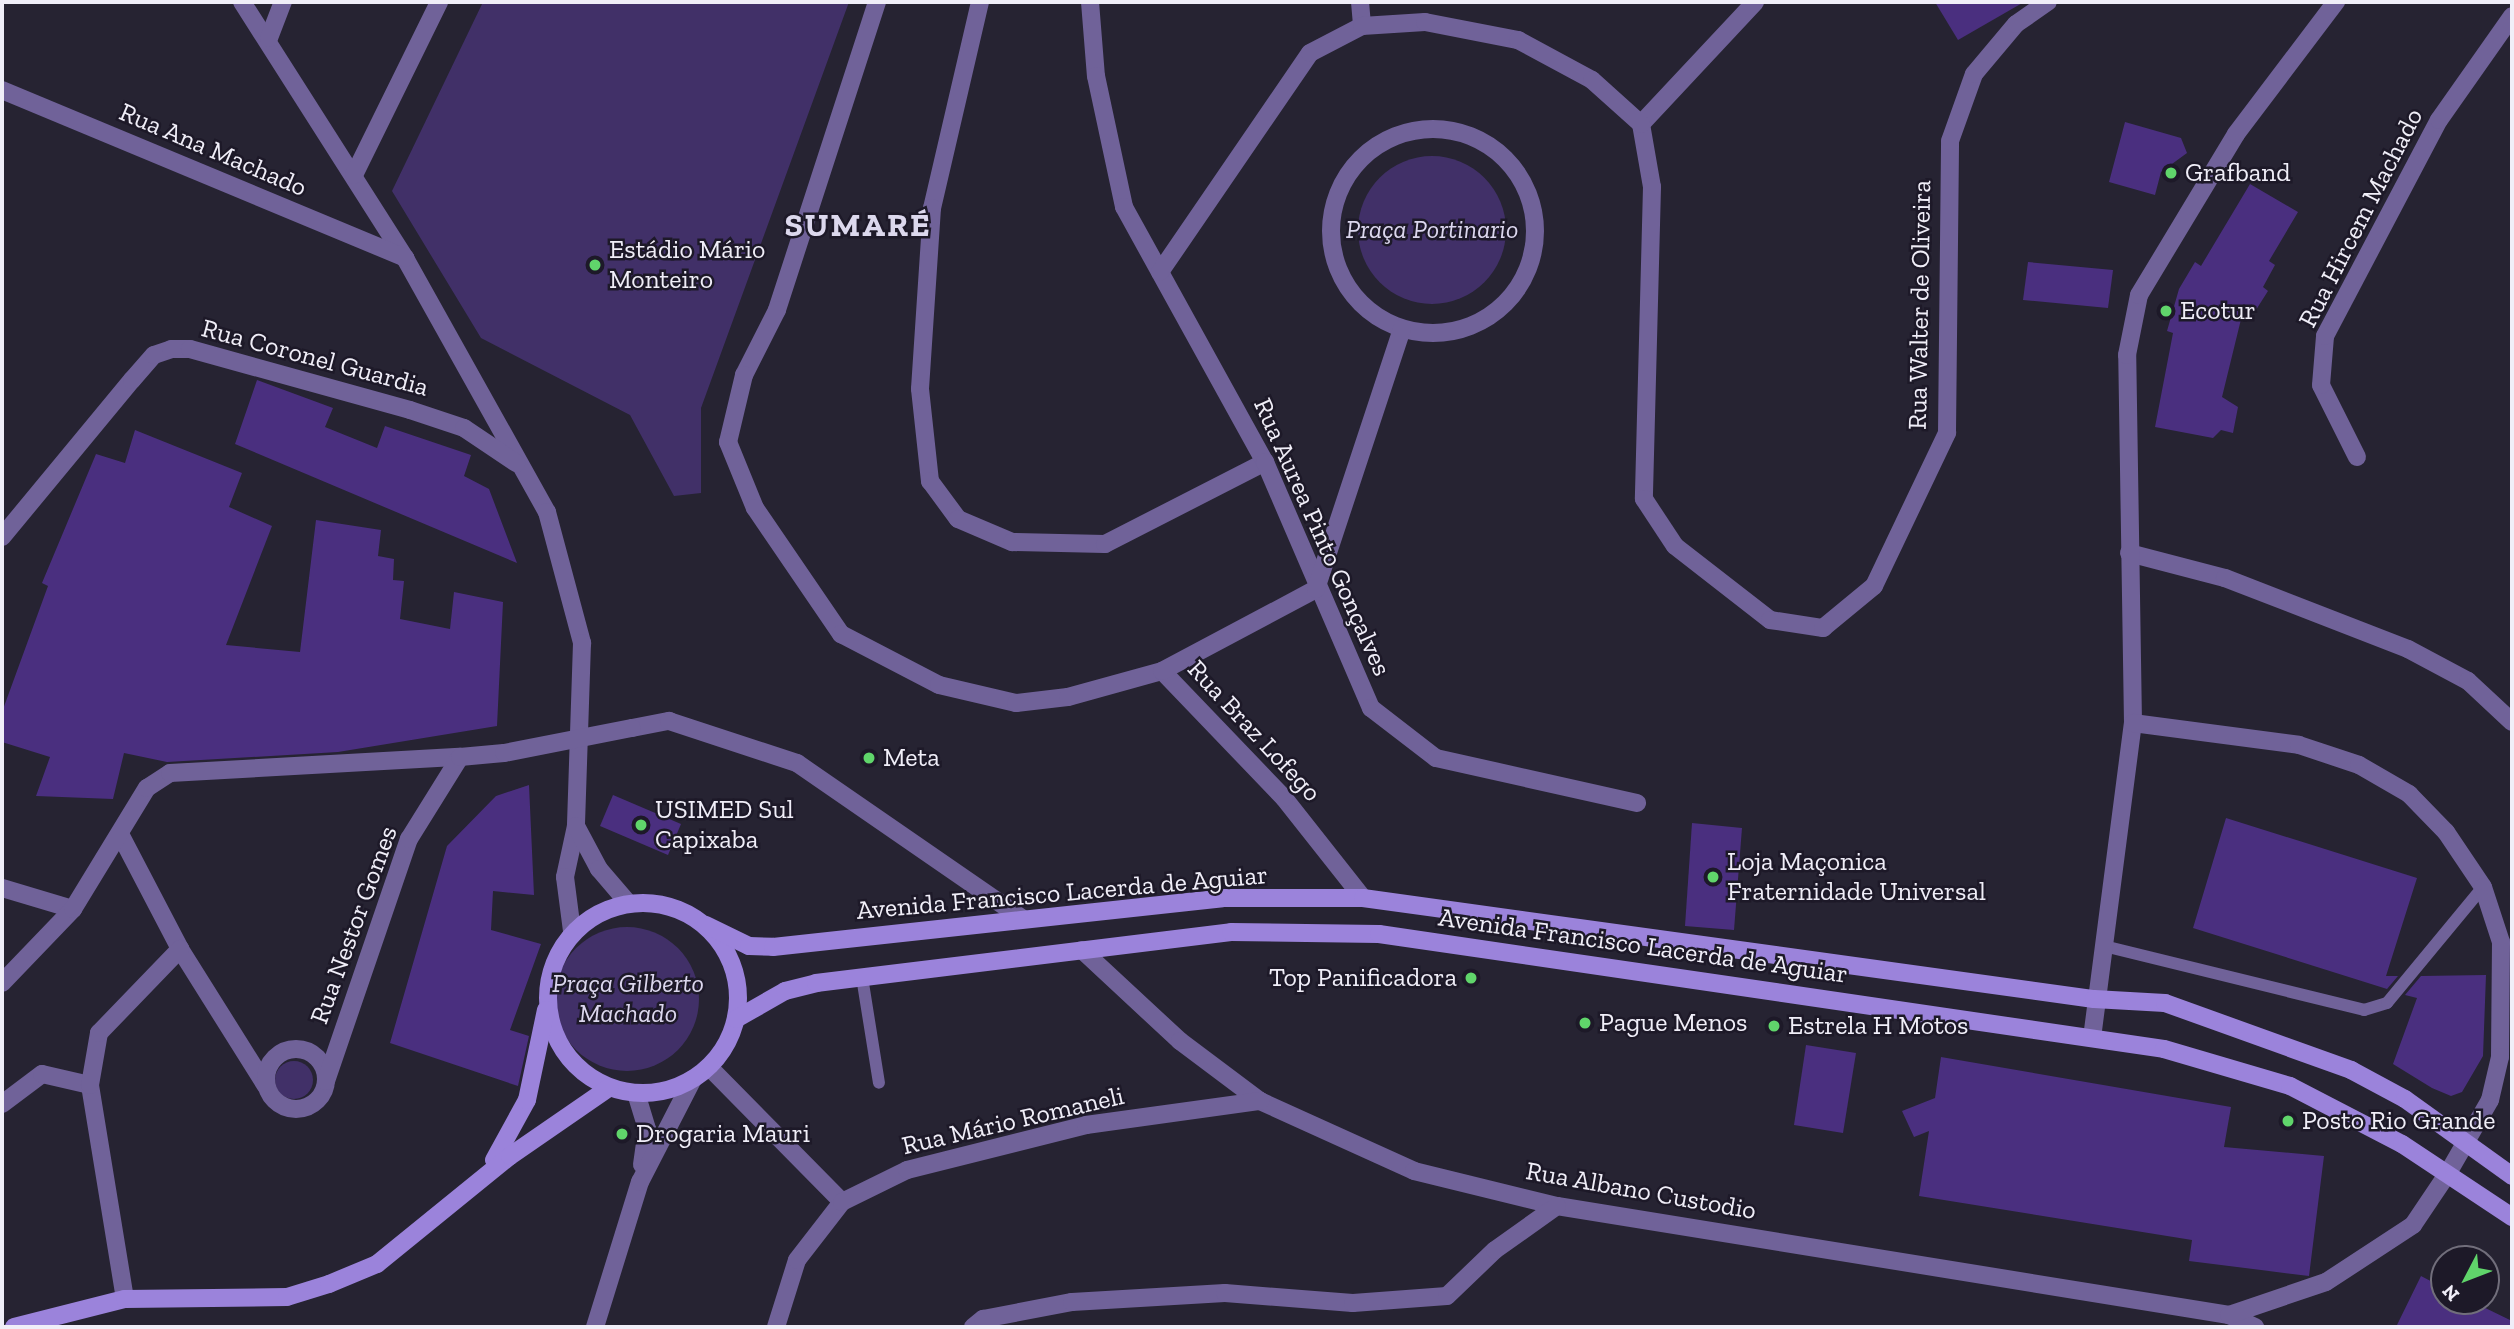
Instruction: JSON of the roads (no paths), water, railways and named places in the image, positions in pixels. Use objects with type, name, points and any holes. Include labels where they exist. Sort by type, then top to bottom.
[{"type":"main road","name":"Avenida Francisco Lacerda de Aguiar","points":[[706,925],[749,946],[773,947],[1222,898],[1363,898],[2094,999],[2165,1003],[2297,1047],[2405,1099],[2468,1144]]},
{"type":"main road","points":[[477,1182],[508,1142],[527,1100],[547,1004],[550,970],[572,931],[591,915],[628,903],[684,910],[706,925],[728,954],[738,995],[730,1045],[712,1069],[694,1079],[636,1093],[610,1087],[572,1061],[547,1004]]},
{"type":"main road","name":"Avenida Francisco Lacerda de Aguiar","points":[[736,1019],[785,991],[862,977],[1231,932],[1379,934],[2164,1049],[2290,1086],[2448,1173]]},
{"type":"main road","points":[[14,1327],[125,1299],[286,1297],[329,1284],[377,1264],[477,1182],[610,1087]]},
{"type":"main road","points":[[2468,1144],[2512,1176]]},
{"type":"main road","points":[[2448,1173],[2512,1217]]},
{"type":"street","points":[[270,38],[283,2]]},
{"type":"street","points":[[354,176],[439,2]]},
{"type":"street","points":[[877,2],[777,310],[744,375],[734,415],[728,442],[755,508],[841,634],[939,685],[1016,703],[1068,697],[1162,671]]},
{"type":"street","points":[[980,2],[932,208],[920,389],[930,481],[958,519],[1012,542],[1105,544],[1265,462]]},
{"type":"street","name":"Rua Aurea Pinto Gonçalves","points":[[1090,2],[1096,76],[1124,207],[1265,462],[1316,589],[1371,708],[1436,758],[1637,803]]},
{"type":"street","points":[[1360,2],[1362,26]]},
{"type":"street","points":[[1160,272],[1310,53],[1362,26],[1424,22],[1518,40],[1592,80],[1641,124],[1755,2]]},
{"type":"street","name":"Rua Walter de Oliveira","points":[[1641,124],[1652,187],[1644,499],[1675,546],[1770,620],[1823,628],[1874,586],[1947,433],[1950,141],[1974,74],[2017,24],[2048,2]]},
{"type":"street","points":[[2092,1038],[2094,999],[2104,946],[2133,723],[2127,355],[2139,295],[2236,134],[2336,2]]},
{"type":"street","points":[[240,4],[270,38],[405,258],[547,512],[563,560],[582,643],[576,826],[565,877],[572,931]]},
{"type":"street","name":"Rua Hircem Machado","points":[[2357,457],[2321,384],[2325,336],[2439,120],[2512,16]]},
{"type":"street","name":"Rua Ana Machado","points":[[2,90],[405,258]]},
{"type":"street","points":[[1447,128],[1479,139],[1507,159],[1526,187],[1535,220],[1534,254],[1521,285],[1499,311],[1469,328],[1436,334],[1402,329],[1372,314],[1348,289],[1334,259],[1330,225],[1337,192],[1355,163],[1381,141],[1413,130],[1447,128]]},
{"type":"street","points":[[1316,589],[1402,329]]},
{"type":"street","name":"Rua Coronel Guardia","points":[[2,537],[131,380],[154,355],[171,349],[190,349],[464,428],[520,465]]},
{"type":"street","points":[[2129,554],[2225,578],[2408,649],[2468,681],[2512,722]]},
{"type":"street","name":"Rua Braz Lofego","points":[[1316,589],[1162,671],[1284,798],[1363,898]]},
{"type":"street","points":[[2,984],[73,909],[148,788],[170,773],[504,753],[669,721],[797,763],[1023,919]]},
{"type":"street","points":[[2133,723],[2299,745],[2360,765],[2409,794],[2446,832],[2483,887],[2501,942],[2505,1002],[2490,1100],[2468,1144],[2413,1225],[2326,1282],[2229,1315]]},
{"type":"street","name":"Rua Nestor Gomes","points":[[326,1082],[409,839],[460,757]]},
{"type":"street","points":[[576,826],[598,869],[628,903]]},
{"type":"street","points":[[120,834],[180,949],[277,1104],[300,1110],[321,1097],[326,1082],[317,1058],[296,1049],[271,1062],[266,1086]]},
{"type":"street","points":[[2,888],[73,909]]},
{"type":"street","points":[[125,1299],[90,1085],[99,1034],[180,949]]},
{"type":"street","name":"Rua Albano Custodio","points":[[1082,950],[1180,1041],[1260,1101],[1414,1171],[1557,1206],[2229,1315],[2255,1327]]},
{"type":"street","points":[[712,1069],[842,1202]]},
{"type":"street","points":[[2,1104],[42,1074],[90,1085]]},
{"type":"street","points":[[640,1182],[694,1079]]},
{"type":"street","points":[[595,1327],[640,1182],[647,1129],[636,1093]]},
{"type":"street","name":"Rua Mário Romaneli","points":[[776,1327],[797,1261],[842,1202],[907,1170],[1086,1125],[1260,1101]]},
{"type":"street","points":[[973,1327],[983,1319],[1072,1303],[1225,1293],[1353,1303],[1447,1296],[1495,1250],[1557,1206]]},
{"type":"lane","points":[[2104,946],[2364,1010],[2387,1003],[2483,887]]},
{"type":"lane","points":[[862,977],[879,1083]]},
{"type":"place","name":"Grafband","points":[[2171,173]]},
{"type":"place","name":"Estádio Mário Monteiro","points":[[595,265]]},
{"type":"place","name":"Ecotur","points":[[2166,311]]},
{"type":"place","name":"Meta","points":[[869,758]]},
{"type":"place","name":"USIMED Sul Capixaba","points":[[641,825]]},
{"type":"place","name":"Loja Maçonica Fraternidade Universal","points":[[1713,877]]},
{"type":"place","name":"Top Panificadora","points":[[1471,978]]},
{"type":"place","name":"Pague Menos","points":[[1585,1023]]},
{"type":"place","name":"Estrela H Motos","points":[[1774,1026]]},
{"type":"place","name":"Posto Rio Grande","points":[[2288,1121]]},
{"type":"place","name":"Drogaria Mauri","points":[[622,1134]]},
{"type":"district","name":"SUMARÉ","points":[[858,225]]},
{"type":"park label","name":"Praça Portinario","points":[[1432,230]]},
{"type":"park label","name":"Praça Gilberto Machado","points":[[628,999]]}]
